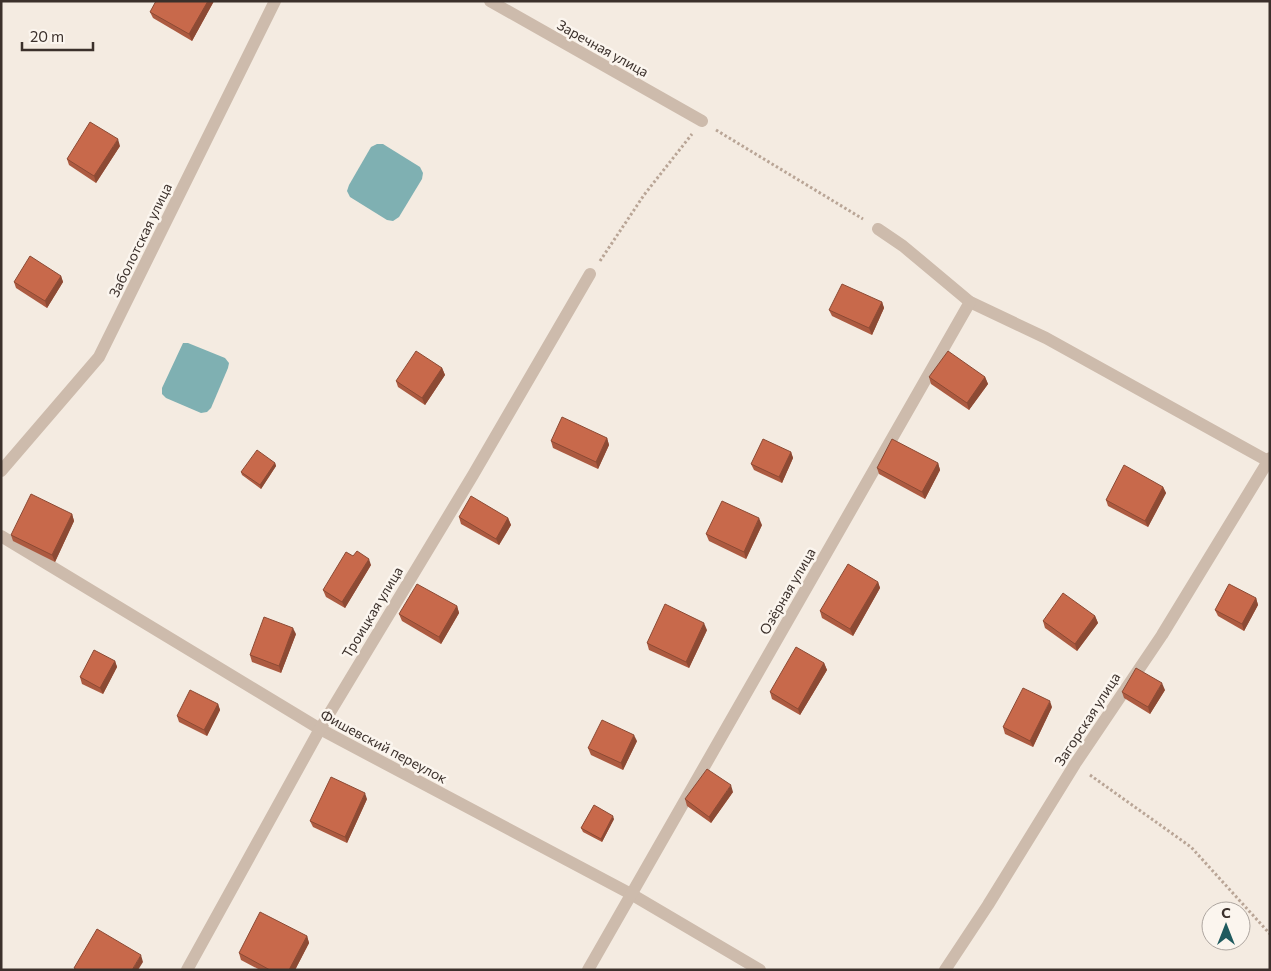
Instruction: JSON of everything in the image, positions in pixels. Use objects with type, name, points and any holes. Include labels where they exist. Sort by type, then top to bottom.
[{"type":"street","name":"Заболотская улица","points":[[1,471],[99,357],[275,1]]},
{"type":"street","name":"Заречная улица","points":[[490,1],[702,121]]},
{"type":"street","points":[[878,228],[903,246],[970,302],[1046,338],[1269,460]]},
{"type":"street","name":"Троицкая улица","points":[[187,970],[320,729],[473,475],[590,274]]},
{"type":"street","name":"Озёрная улица","points":[[588,970],[970,302]]},
{"type":"street","name":"Загорская улица","points":[[944,970],[988,905],[1075,764],[1162,634],[1269,460]]},
{"type":"street","name":"Фишевский переулок","points":[[1,536],[320,729],[631,894],[760,970]]},
{"type":"path","points":[[590,274],[615,240],[644,194],[702,121],[878,228]]},
{"type":"path","points":[[1075,764],[1191,847],[1270,934]]},
{"type":"water","points":[[383,144],[420,167],[423,173],[422,179],[399,217],[393,221],[387,220],[350,197],[347,191],[371,147]]},
{"type":"water","points":[[183,343],[188,343],[225,358],[229,363],[211,408],[207,412],[201,413],[166,398],[162,394],[162,388]]},
{"type":"building","points":[[156,1],[208,1],[189,34],[150,12]]},
{"type":"building","points":[[90,122],[118,139],[94,176],[67,159]]},
{"type":"building","points":[[30,256],[61,276],[45,301],[14,282]]},
{"type":"building","points":[[842,284],[882,302],[869,328],[829,310]]},
{"type":"building","points":[[416,351],[442,368],[422,398],[396,381]]},
{"type":"building","points":[[948,351],[985,377],[967,403],[929,377]]},
{"type":"building","points":[[562,417],[607,438],[596,462],[551,441]]},
{"type":"building","points":[[763,439],[791,452],[779,477],[751,464]]},
{"type":"building","points":[[892,439],[938,463],[922,492],[877,468]]},
{"type":"building","points":[[257,450],[275,463],[260,485],[241,472]]},
{"type":"building","points":[[1124,465],[1163,487],[1145,521],[1106,500]]},
{"type":"building","points":[[31,494],[72,514],[52,555],[11,535]]},
{"type":"building","points":[[471,496],[508,518],[496,539],[459,517]]},
{"type":"building","points":[[722,501],[759,518],[744,552],[706,534]]},
{"type":"building","points":[[357,551],[369,559],[342,602],[323,590],[346,552],[353,556]]},
{"type":"building","points":[[848,564],[878,582],[850,629],[820,611]]},
{"type":"building","points":[[417,584],[457,606],[439,637],[399,614]]},
{"type":"building","points":[[1229,584],[1256,598],[1242,624],[1215,610]]},
{"type":"building","points":[[1063,593],[1095,616],[1075,644],[1043,621]]},
{"type":"building","points":[[665,604],[704,623],[686,662],[647,643]]},
{"type":"building","points":[[264,617],[293,628],[279,666],[250,655]]},
{"type":"building","points":[[796,647],[824,663],[798,709],[770,692]]},
{"type":"building","points":[[94,650],[115,661],[100,688],[80,677]]},
{"type":"building","points":[[1136,668],[1162,683],[1148,707],[1122,692]]},
{"type":"building","points":[[1023,688],[1050,701],[1030,741],[1003,727]]},
{"type":"building","points":[[190,690],[218,704],[204,730],[177,716]]},
{"type":"building","points":[[602,720],[634,735],[621,763],[588,748]]},
{"type":"building","points":[[707,769],[731,785],[709,817],[685,799]]},
{"type":"building","points":[[331,777],[365,793],[345,837],[310,821]]},
{"type":"building","points":[[594,805],[613,816],[601,839],[581,828]]},
{"type":"building","points":[[260,912],[307,936],[289,970],[270,970],[239,953]]},
{"type":"building","points":[[97,929],[141,955],[132,970],[77,970],[74,968]]}]
